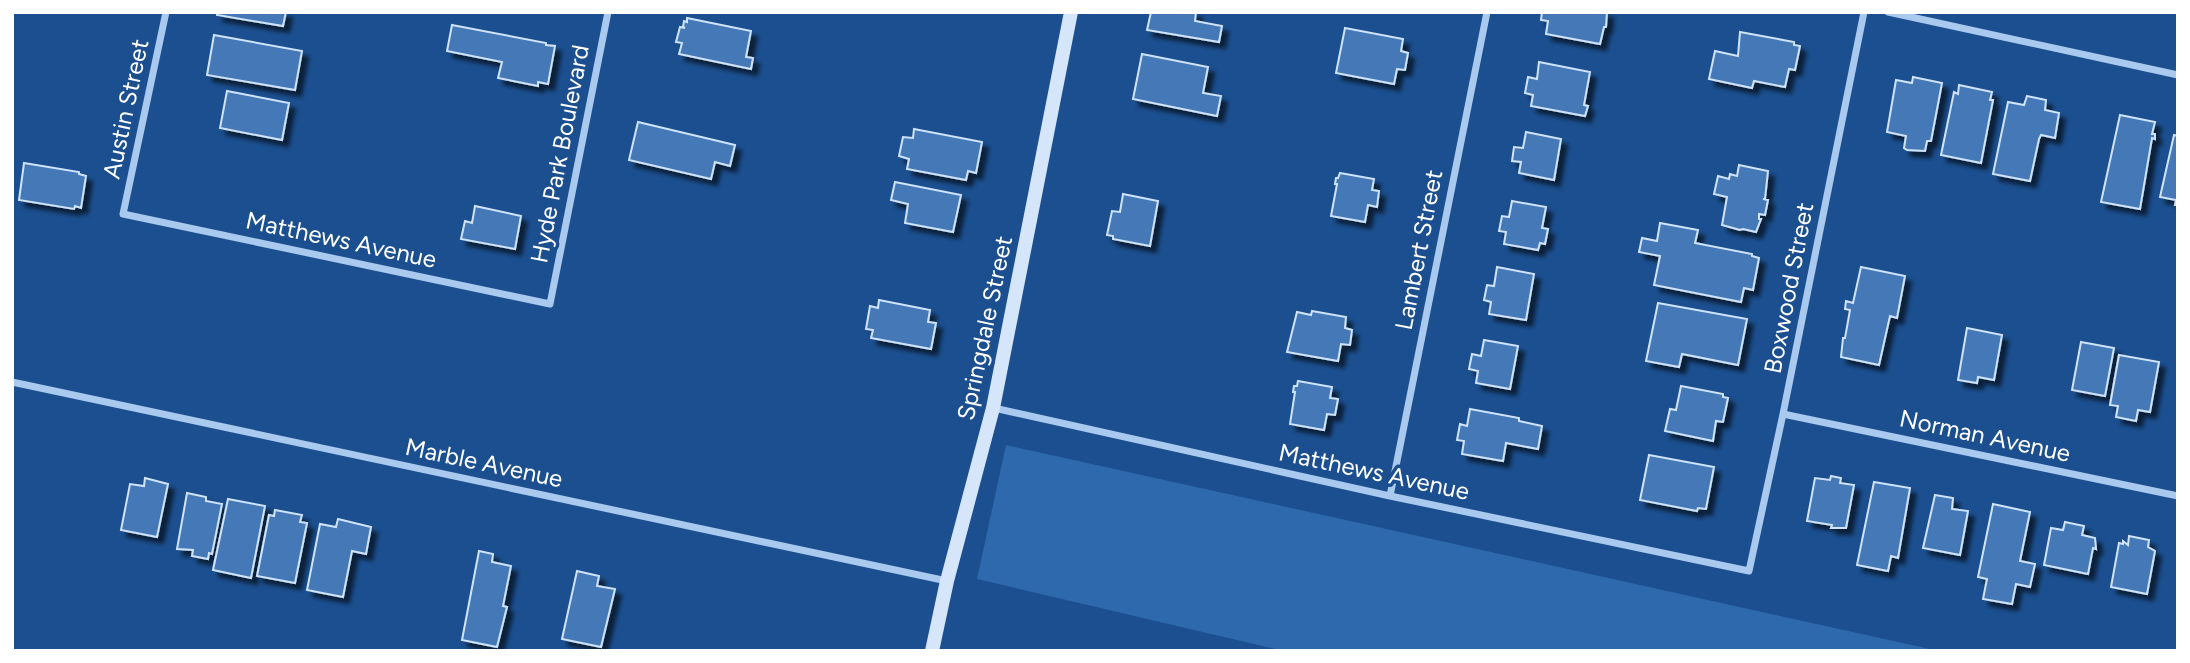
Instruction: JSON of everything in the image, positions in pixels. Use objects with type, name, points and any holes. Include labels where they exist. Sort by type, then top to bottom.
[{"type":"street","name":"Austin Street","points":[[124,214],[166,12]]},
{"type":"street","name":"Hyde Park Boulevard","points":[[550,304],[608,12]]},
{"type":"street","name":"Springdale Street","points":[[932,651],[947,581],[993,408],[1071,12]]},
{"type":"street","name":"Lambert Street","points":[[1390,496],[1487,12]]},
{"type":"street","name":"Boxwood Street","points":[[1749,570],[1864,12]]},
{"type":"street","points":[[1888,12],[2178,75]]},
{"type":"street","name":"Matthews Avenue","points":[[124,214],[550,304]]},
{"type":"street","name":"Marble Avenue","points":[[12,382],[947,581]]},
{"type":"street","name":"Matthews Avenue","points":[[993,408],[1390,496],[1749,570]]},
{"type":"street","name":"Norman Avenue","points":[[1783,414],[2178,496]]},
{"type":"shaded area","points":[[1006,445],[1939,651],[1284,651],[977,579]]},
{"type":"building","points":[[217,12],[286,12],[283,26],[217,15]]},
{"type":"building","points":[[1151,12],[1196,12],[1195,21],[1222,26],[1219,42],[1147,30]]},
{"type":"building","points":[[1542,12],[1607,12],[1606,27],[1600,44],[1546,34],[1548,21],[1541,20]]},
{"type":"building","points":[[687,18],[751,31],[746,57],[753,58],[751,69],[679,54],[682,43],[676,42],[680,27],[685,28],[684,21],[687,22]]},
{"type":"building","points":[[452,25],[555,46],[548,84],[538,82],[538,86],[498,78],[502,62],[447,51]]},
{"type":"building","points":[[1345,28],[1403,39],[1401,51],[1408,53],[1405,70],[1397,69],[1394,84],[1336,73]]},
{"type":"building","points":[[1740,32],[1794,42],[1794,45],[1800,46],[1795,70],[1789,69],[1785,87],[1754,81],[1752,88],[1709,79],[1715,51],[1738,56]]},
{"type":"building","points":[[214,35],[302,51],[295,90],[207,75]]},
{"type":"building","points":[[1142,54],[1208,67],[1203,93],[1221,96],[1217,116],[1133,99]]},
{"type":"building","points":[[1539,62],[1590,72],[1584,105],[1588,106],[1585,116],[1531,106],[1533,95],[1525,93],[1528,77],[1537,79]]},
{"type":"building","points":[[1913,77],[1942,83],[1931,141],[1927,141],[1925,151],[1907,150],[1904,148],[1906,136],[1887,132],[1896,80],[1912,83]]},
{"type":"building","points":[[1959,85],[1992,92],[1990,100],[1993,100],[1981,163],[1941,155],[1954,92],[1958,94]]},
{"type":"building","points":[[227,91],[289,103],[282,140],[220,128]]},
{"type":"building","points":[[2027,96],[2046,100],[2045,110],[2059,113],[2055,138],[2041,135],[2030,181],[1993,174],[2008,102],[2024,105]]},
{"type":"building","points":[[2120,115],[2155,122],[2152,134],[2155,134],[2155,139],[2152,138],[2140,209],[2101,202]]},
{"type":"building","points":[[638,122],[735,145],[730,166],[715,162],[711,179],[629,160]]},
{"type":"building","points":[[914,129],[982,142],[976,173],[968,171],[966,180],[907,169],[909,159],[899,156],[903,137],[913,138]]},
{"type":"building","points":[[1526,132],[1561,139],[1554,180],[1519,173],[1521,162],[1512,161],[1514,147],[1523,148]]},
{"type":"building","points":[[2174,135],[2178,136],[2178,205],[2175,205],[2176,200],[2160,197]]},
{"type":"building","points":[[24,163],[79,172],[86,176],[81,208],[19,200]]},
{"type":"building","points":[[1739,165],[1768,171],[1763,199],[1768,200],[1765,215],[1759,214],[1761,219],[1756,232],[1722,225],[1727,197],[1714,194],[1718,176],[1729,179],[1730,174],[1737,176]]},
{"type":"building","points":[[1340,173],[1374,179],[1372,190],[1379,191],[1377,207],[1368,205],[1365,222],[1331,216],[1336,178]]},
{"type":"building","points":[[895,182],[961,195],[953,232],[905,223],[908,204],[891,200]]},
{"type":"building","points":[[1123,194],[1158,201],[1150,246],[1113,239],[1113,236],[1107,235],[1112,211],[1120,212]]},
{"type":"building","points":[[1512,201],[1546,207],[1542,228],[1548,229],[1545,244],[1540,243],[1538,250],[1504,244],[1506,232],[1499,231],[1502,216],[1509,217]]},
{"type":"building","points":[[475,206],[521,216],[515,249],[461,239],[465,221],[472,223]]},
{"type":"building","points":[[1660,223],[1698,230],[1695,243],[1752,254],[1759,258],[1753,290],[1744,288],[1741,302],[1654,285],[1660,256],[1639,252],[1642,238],[1657,241]]},
{"type":"building","points":[[1497,267],[1534,274],[1526,320],[1489,314],[1491,302],[1484,300],[1487,285],[1494,286]]},
{"type":"building","points":[[1861,267],[1905,276],[1897,318],[1890,316],[1879,365],[1841,357],[1850,310],[1845,309],[1846,301],[1853,303]]},
{"type":"building","points":[[879,300],[930,310],[928,322],[936,323],[931,349],[871,338],[873,330],[866,329],[870,306],[878,308]]},
{"type":"building","points":[[1658,303],[1747,319],[1738,365],[1682,354],[1679,367],[1646,361]]},
{"type":"building","points":[[1312,311],[1346,317],[1345,328],[1352,330],[1350,345],[1341,344],[1338,361],[1287,352],[1297,312],[1311,315]]},
{"type":"building","points":[[1967,328],[2002,335],[1994,380],[1978,377],[1977,383],[1958,380]]},
{"type":"building","points":[[1484,340],[1518,346],[1510,389],[1476,383],[1478,371],[1469,369],[1472,354],[1481,356]]},
{"type":"building","points":[[2081,342],[2114,348],[2105,396],[2072,390]]},
{"type":"building","points":[[2119,355],[2159,362],[2150,412],[2138,410],[2136,421],[2116,417],[2118,406],[2110,405]]},
{"type":"building","points":[[1298,381],[1332,387],[1330,398],[1338,399],[1335,415],[1327,414],[1324,430],[1290,424],[1294,386],[1297,386]]},
{"type":"building","points":[[1681,386],[1723,394],[1723,397],[1728,398],[1723,422],[1716,421],[1713,441],[1665,431],[1670,409],[1676,410]]},
{"type":"building","points":[[1470,409],[1519,418],[1519,421],[1542,426],[1538,449],[1506,443],[1503,461],[1462,454],[1464,441],[1457,440],[1460,424],[1467,426]]},
{"type":"building","points":[[1649,455],[1714,467],[1706,509],[1698,508],[1697,511],[1640,500]]},
{"type":"building","points":[[1831,476],[1841,478],[1840,483],[1854,485],[1846,528],[1831,528],[1832,525],[1807,521],[1815,478],[1830,480]]},
{"type":"building","points":[[145,478],[168,484],[157,537],[121,530],[130,484],[144,486]]},
{"type":"building","points":[[1874,482],[1910,488],[1898,558],[1891,556],[1888,571],[1857,565]]},
{"type":"building","points":[[187,493],[222,504],[212,554],[209,553],[208,559],[192,556],[193,550],[177,549]]},
{"type":"building","points":[[1935,495],[1953,498],[1952,509],[1968,511],[1960,555],[1923,548]]},
{"type":"building","points":[[228,499],[265,506],[251,578],[213,570]]},
{"type":"building","points":[[1993,504],[2030,512],[2020,561],[2035,564],[2030,587],[2016,584],[2012,604],[1983,599],[1987,579],[1978,577]]},
{"type":"building","points":[[275,510],[302,515],[300,522],[307,523],[295,583],[257,576],[269,515],[274,516]]},
{"type":"building","points":[[338,519],[371,527],[366,554],[352,551],[343,597],[307,590],[320,524],[336,527]]},
{"type":"building","points":[[2065,522],[2084,526],[2082,535],[2095,538],[2096,549],[2093,548],[2088,574],[2044,565],[2051,528],[2063,530]]},
{"type":"building","points":[[2129,536],[2149,540],[2148,547],[2155,551],[2147,594],[2111,587],[2119,543],[2123,544],[2123,541],[2128,545]]},
{"type":"building","points":[[479,551],[493,554],[492,562],[511,566],[503,606],[507,607],[497,647],[462,640]]},
{"type":"building","points":[[577,571],[599,576],[597,586],[615,589],[601,647],[562,639]]}]
